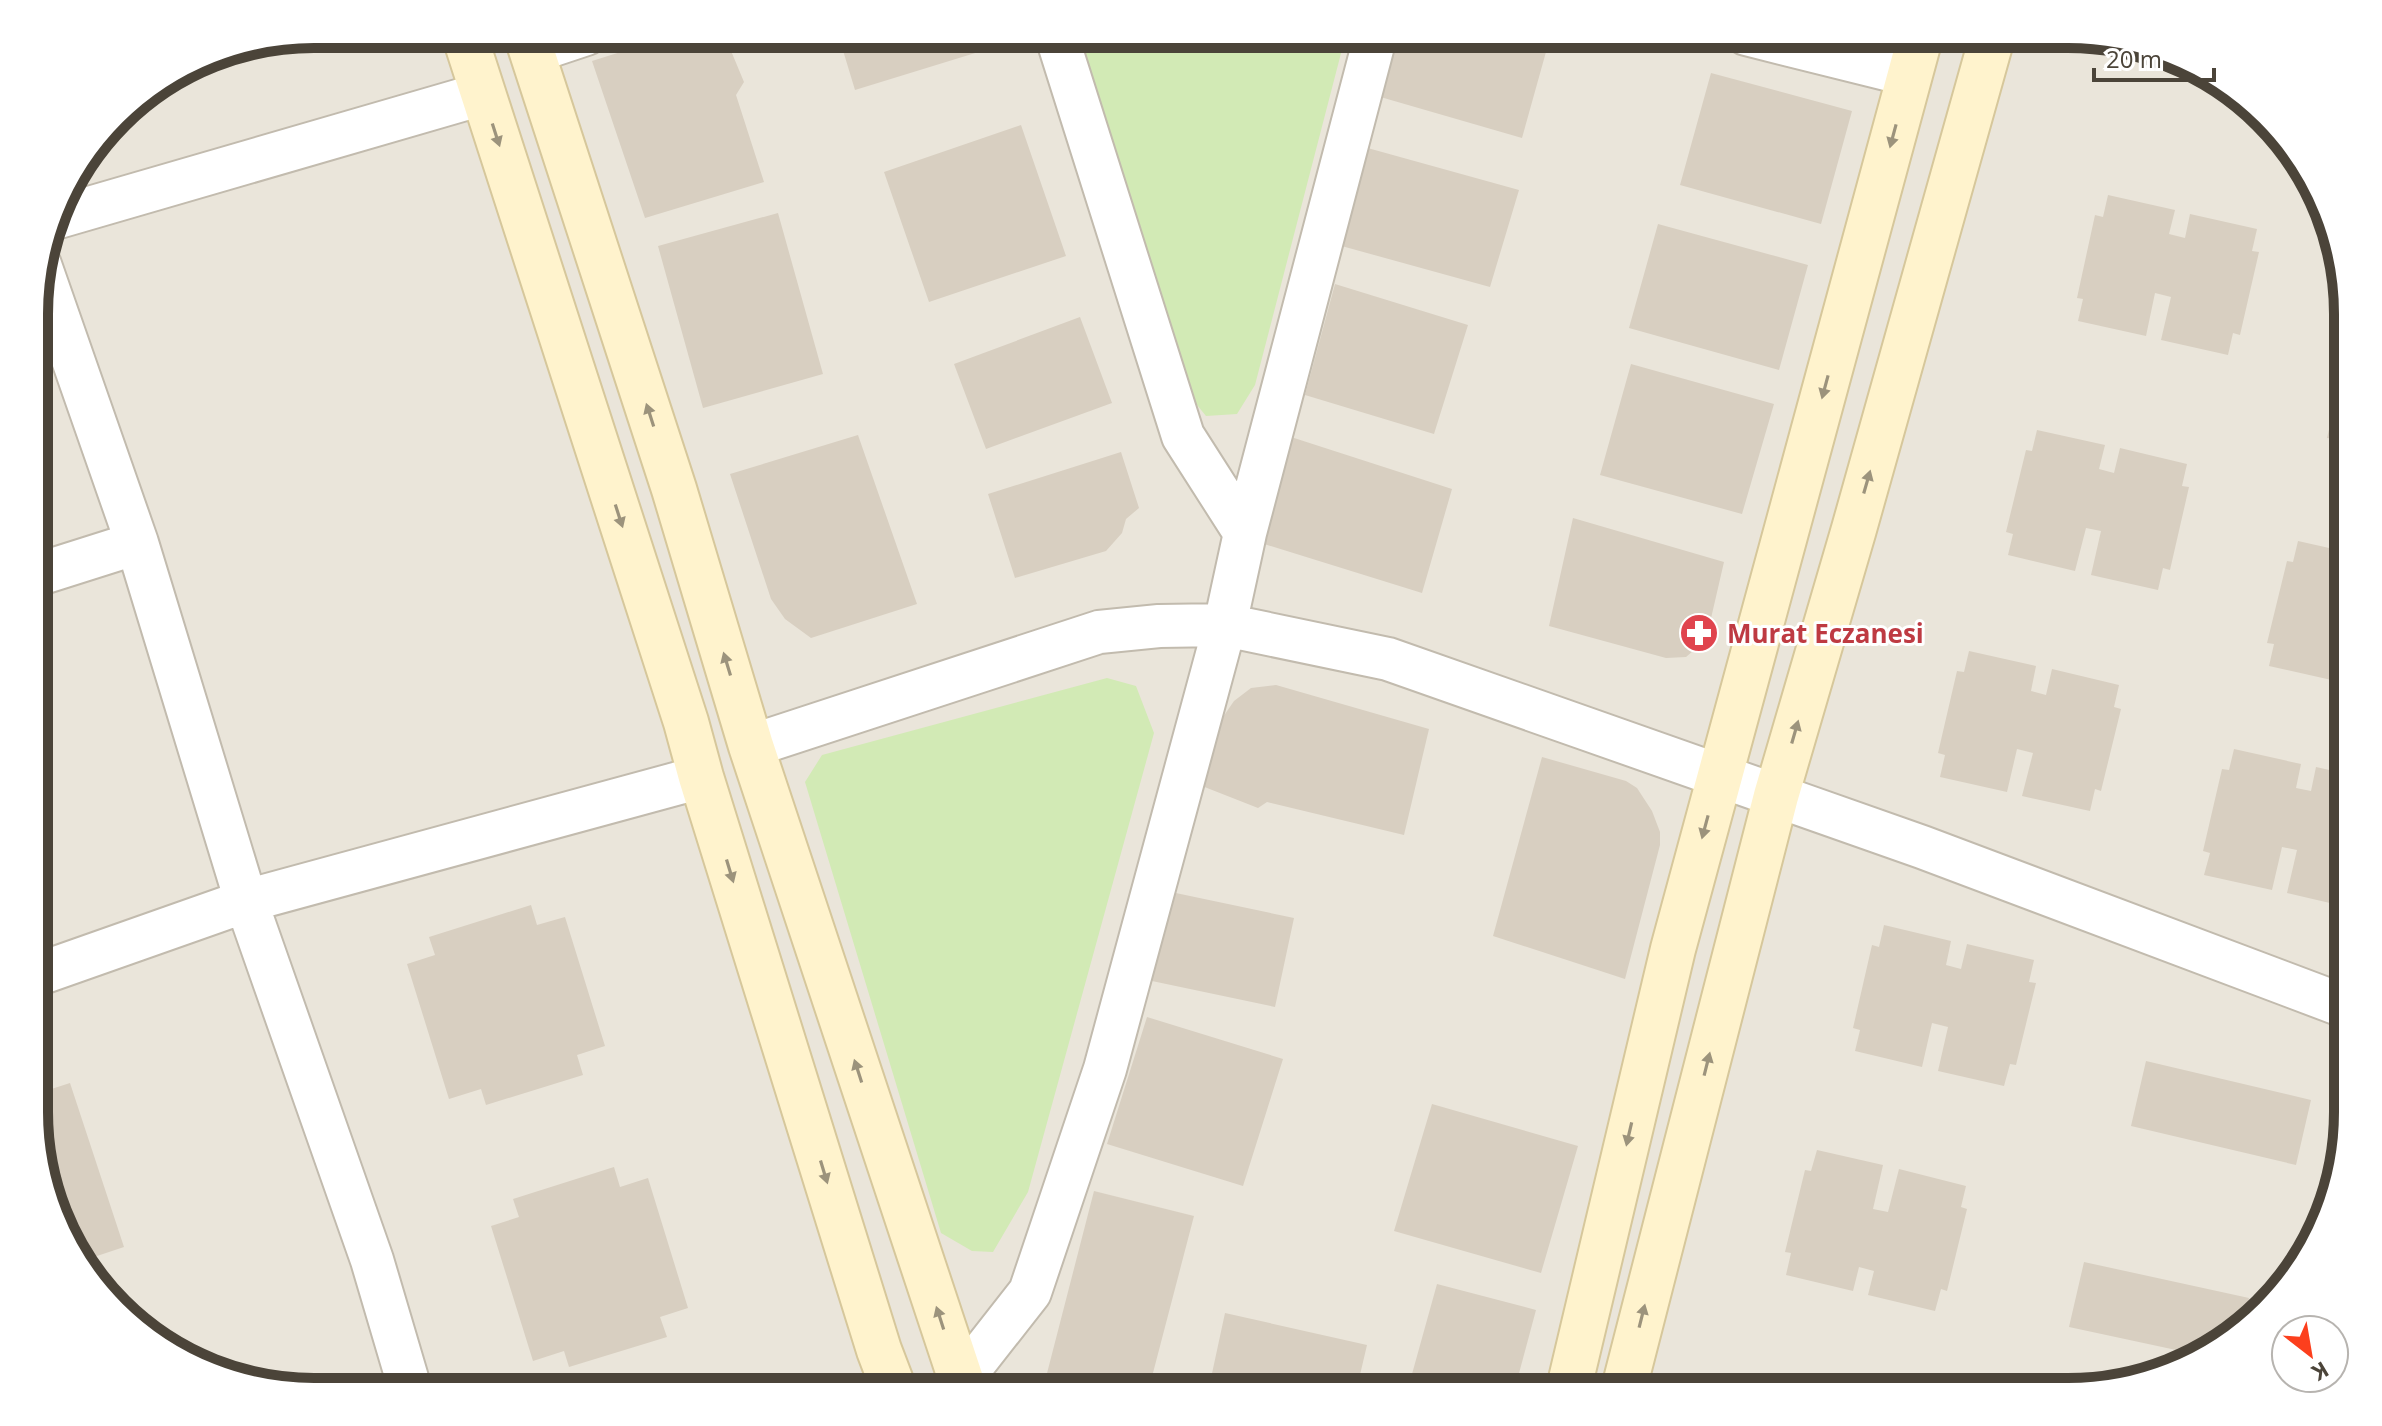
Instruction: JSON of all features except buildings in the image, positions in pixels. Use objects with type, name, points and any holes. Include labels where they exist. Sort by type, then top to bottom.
[{"type":"main road","points":[[468,48],[690,734],[706,794],[890,1378]]},
{"type":"main road","points":[[531,48],[674,489],[768,795],[960,1378]]},
{"type":"main road","points":[[1627,1377],[1776,796],[1989,48]]},
{"type":"main road","points":[[1571,1377],[1673,949],[1916,54]]},
{"type":"main road","points":[[690,734],[747,730]]},
{"type":"main road","points":[[706,794],[768,795]]},
{"type":"street","points":[[1060,48],[1183,436],[1245,533]]},
{"type":"street","points":[[969,1378],[1030,1292],[1105,1069],[1225,625],[1245,533],[1372,48]]},
{"type":"street","points":[[1865,48],[1916,54]]},
{"type":"street","points":[[67,214],[482,94]]},
{"type":"street","points":[[49,292],[137,543],[246,901],[372,1260],[407,1378]]},
{"type":"street","points":[[48,571],[137,543]]},
{"type":"street","points":[[747,730],[1099,632],[1159,626],[1225,625],[1388,659],[1922,847],[2333,1002]]},
{"type":"street","points":[[48,971],[246,901],[706,794]]},
{"type":"shaded area","points":[[2068,48],[2103,50],[2137,57],[2170,68],[2201,84],[2230,103],[2256,126],[2279,152],[2298,181],[2314,212],[2325,245],[2333,297],[2333,1129],[2329,1164],[2320,1198],[2298,1245],[2279,1274],[2256,1300],[2230,1323],[2201,1342],[2170,1358],[2137,1369],[2085,1377],[314,1378],[279,1376],[245,1369],[212,1358],[181,1342],[139,1312],[93,1260],[75,1230],[62,1198],[50,1147],[50,279],[62,228],[84,181],[103,152],[139,114],[196,75],[228,62],[279,50]]},
{"type":"green space","points":[[1075,48],[1342,48],[1255,385],[1237,414],[1206,416],[1193,400]]},
{"type":"green space","points":[[1107,678],[1136,686],[1154,733],[1028,1192],[993,1252],[972,1251],[941,1233],[805,782],[822,755]]},
{"type":"place","name":"Murat Eczanesi","points":[[1699,633]]}]
